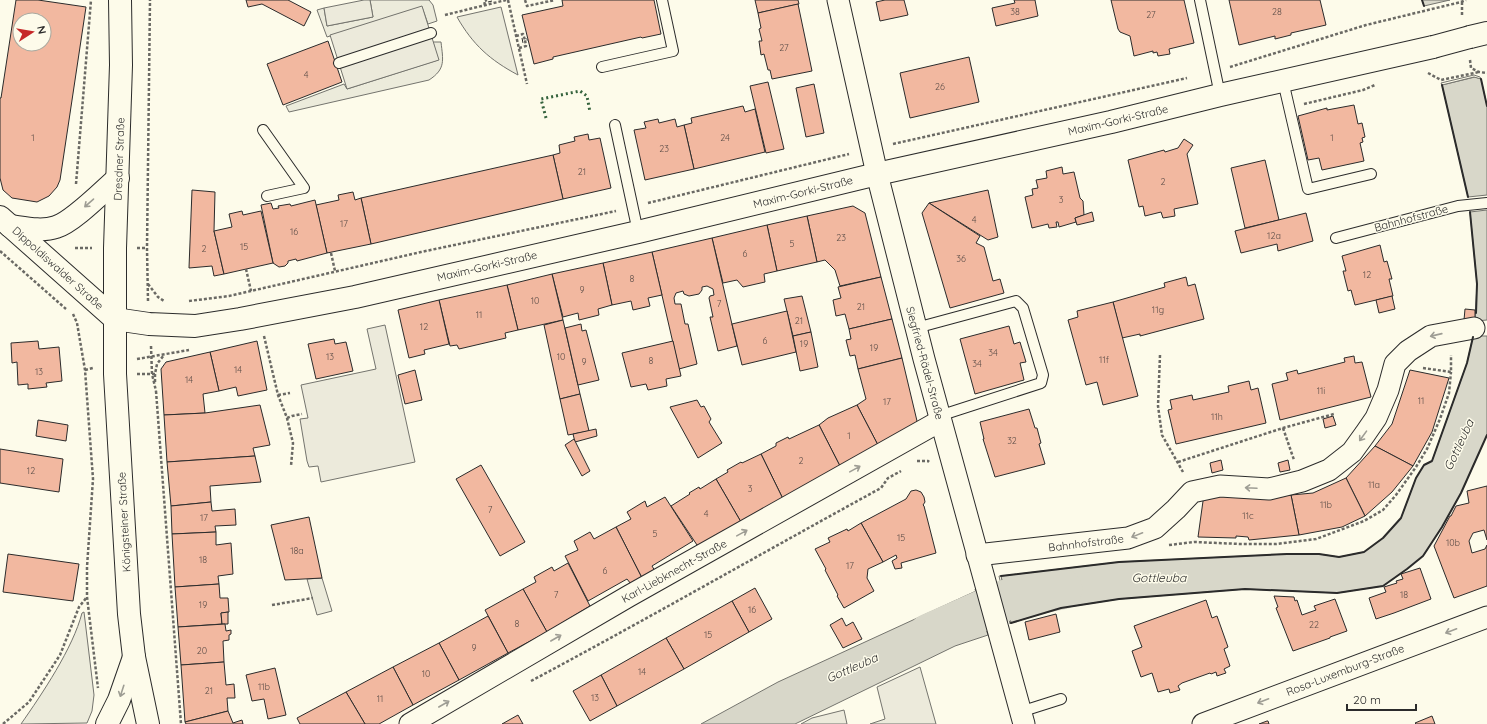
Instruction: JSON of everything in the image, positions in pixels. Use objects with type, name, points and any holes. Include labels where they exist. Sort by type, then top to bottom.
[{"type":"main road","name":"Dresdner Straße","points":[[115,319],[115,248],[121,66],[120,0]]},
{"type":"main road","name":"Maxim-Gorki-Straße","points":[[115,319],[149,324],[195,326],[329,302],[638,232],[877,174],[1111,122],[1478,35]]},
{"type":"main road","points":[[5,221],[36,229],[56,228],[69,221],[118,178]]},
{"type":"main road","name":"Dippoldiswalder Straße","points":[[5,221],[115,319]]},
{"type":"main road","name":"Königsteiner Straße","points":[[115,319],[116,389],[128,591],[134,657],[148,724]]},
{"type":"main road","points":[[107,724],[119,700],[134,657]]},
{"type":"street","name":"Siegfried-Rädel-Straße","points":[[838,0],[877,174],[916,328],[1022,718]]},
{"type":"street","points":[[1192,492],[1220,486],[1269,489],[1302,481],[1329,470],[1352,452],[1376,418],[1388,390],[1395,364],[1408,351],[1430,336],[1480,328]]},
{"type":"street","name":"Karl-Liebknecht-Straße","points":[[410,724],[629,596],[940,418]]},
{"type":"street","name":"Bahnhofstraße","points":[[977,555],[1128,538],[1155,528],[1192,492]]},
{"type":"street","name":"Rosa-Luxemburg-Straße","points":[[1203,724],[1487,617]]},
{"type":"lane","points":[[602,67],[673,51],[662,0]]},
{"type":"lane","points":[[1200,0],[1220,95]]},
{"type":"lane","points":[[339,62],[431,33]]},
{"type":"lane","points":[[1283,81],[1308,189],[1371,174]]},
{"type":"lane","points":[[615,125],[638,232]]},
{"type":"lane","points":[[263,130],[304,188],[267,196]]},
{"type":"lane","name":"Bahnhofstraße","points":[[1336,238],[1469,204],[1487,203]]},
{"type":"lane","points":[[916,328],[1016,301],[1023,308],[1043,376],[1041,383],[940,418]]},
{"type":"lane","points":[[1022,718],[1061,699]]},
{"type":"path","points":[[76,185],[91,0]]},
{"type":"path","points":[[150,0],[148,284],[158,297],[169,302]]},
{"type":"path","points":[[485,5],[484,1],[488,0]]},
{"type":"path","points":[[445,14],[496,1],[507,0],[527,84]]},
{"type":"path","points":[[526,0],[527,6],[555,0]]},
{"type":"path","points":[[181,302],[229,296],[335,271],[633,207],[871,148],[1215,71],[1366,25],[1466,0]]},
{"type":"path","points":[[516,36],[523,34],[526,40],[526,46],[519,48]]},
{"type":"path","points":[[1422,74],[1429,73],[1441,80],[1478,72],[1487,73]]},
{"type":"path","points":[[1363,90],[1376,84]]},
{"type":"path","points":[[0,251],[73,314],[77,323],[85,370],[92,479],[87,567],[87,597],[98,688]]},
{"type":"path","points":[[331,253],[335,271]]},
{"type":"path","points":[[246,269],[251,291]]},
{"type":"path","points":[[264,334],[278,395],[287,418],[293,444],[291,466]]},
{"type":"path","points":[[1163,546],[1194,542],[1276,544],[1316,539],[1344,530],[1383,510],[1396,495],[1427,449],[1440,419],[1449,392],[1451,372],[1450,357],[1452,353]]},
{"type":"path","points":[[156,391],[152,374],[152,356],[164,355]]},
{"type":"path","points":[[1160,355],[1158,406],[1162,435],[1178,462],[1192,492]]},
{"type":"path","points":[[1395,364],[1451,372]]},
{"type":"path","points":[[155,374],[181,724]]},
{"type":"path","points":[[278,395],[290,393]]},
{"type":"path","points":[[287,418],[302,414]]},
{"type":"path","points":[[1178,462],[1283,428],[1334,414]]},
{"type":"path","points":[[1283,428],[1302,481]]},
{"type":"path","points":[[913,464],[919,460],[928,461],[932,465]]},
{"type":"path","points":[[526,684],[882,488],[888,478],[907,467]]},
{"type":"path","points":[[3,724],[29,702],[60,654],[79,607],[87,597]]},
{"type":"path","points":[[272,605],[313,598]]},
{"type":"shaded area","points":[[370,0],[429,0],[433,5],[437,21],[428,24],[422,7],[327,37],[317,10],[324,8],[327,26],[373,17]]},
{"type":"shaded area","points":[[370,0],[373,17],[327,26],[324,8]]},
{"type":"shaded area","points":[[422,6],[439,60],[347,89],[330,35]]},
{"type":"shaded area","points":[[501,7],[518,75],[499,64],[483,51],[469,36],[457,17]]},
{"type":"shaded area","points":[[433,42],[441,42],[443,59],[441,68],[429,80],[289,112],[286,106],[344,84],[347,89],[438,60]]},
{"type":"shaded area","points":[[385,325],[415,462],[321,482],[318,466],[309,467],[307,461],[300,419],[308,418],[301,385],[376,369],[367,329]]},
{"type":"shaded area","points":[[322,578],[332,611],[317,615],[307,579]]},
{"type":"shaded area","points":[[84,612],[94,695],[92,711],[87,723],[21,724],[64,656],[78,627],[82,613]]},
{"type":"shaded area","points":[[920,667],[936,724],[870,724],[885,719],[877,687]]},
{"type":"shaded area","points":[[844,710],[847,724],[801,724],[812,718]]},
{"type":"water","points":[[1422,0],[1450,0],[1424,6]]},
{"type":"water","points":[[1475,77],[1481,79],[1487,106],[1487,195],[1468,197],[1442,85]]},
{"type":"water","points":[[1487,210],[1487,320],[1475,321],[1477,284],[1470,212]]},
{"type":"water","points":[[1473,336],[1487,336],[1487,435],[1461,493],[1442,527],[1423,556],[1383,586],[1337,593],[1245,589],[1119,599],[1061,608],[1011,623],[1001,576],[1119,562],[1287,554],[1319,554],[1339,557],[1364,552],[1383,538],[1401,518],[1416,478],[1424,465],[1432,461],[1467,363]]},
{"type":"water","points":[[976,591],[988,635],[955,646],[795,724],[701,724],[778,682]]},
{"type":"pier","points":[[1474,75],[1480,77],[1481,79],[1474,77],[1442,85],[1441,83]]},
{"type":"pier","points":[[999,576],[1001,576],[1010,624]]},
{"type":"pier","points":[[975,589],[977,589],[990,635],[988,635]]},
{"type":"building","points":[[16,0],[38,0],[86,7],[60,180],[57,187],[49,196],[37,202],[12,198],[3,190],[0,178],[0,98],[12,26],[12,52],[52,52],[52,12],[14,12]]},
{"type":"building","points":[[246,0],[288,0],[311,12],[304,26],[262,4],[248,7]]},
{"type":"building","points":[[562,0],[654,0],[661,34],[641,37],[553,57],[553,59],[534,64],[522,15],[563,6]]},
{"type":"building","points":[[755,0],[798,0],[799,4],[758,13]]},
{"type":"building","points":[[885,0],[904,0],[908,15],[880,21],[876,2]]},
{"type":"building","points":[[1014,0],[1035,0],[1038,16],[996,26],[992,8],[1015,3]]},
{"type":"building","points":[[1111,0],[1184,0],[1194,43],[1169,49],[1170,54],[1158,56],[1157,52],[1153,53],[1153,51],[1134,56],[1130,36],[1120,32],[1118,29]]},
{"type":"building","points":[[1229,0],[1320,0],[1326,25],[1291,33],[1291,35],[1275,39],[1275,36],[1239,45]]},
{"type":"building","points":[[798,4],[812,71],[772,79],[764,54],[761,55],[759,41],[762,41],[759,29],[761,28],[758,13]]},
{"type":"building","points":[[328,41],[342,82],[283,105],[267,64]]},
{"type":"building","points":[[969,57],[979,102],[910,118],[900,73]]},
{"type":"building","points":[[768,82],[784,149],[766,153],[750,86]]},
{"type":"building","points":[[814,84],[824,133],[806,137],[796,88]]},
{"type":"building","points":[[1354,105],[1358,124],[1362,123],[1365,137],[1362,138],[1363,142],[1360,143],[1364,161],[1322,170],[1319,158],[1308,160],[1298,116],[1327,108],[1327,110]]},
{"type":"building","points":[[743,106],[745,112],[755,109],[765,152],[694,169],[684,125],[692,123],[691,118]]},
{"type":"building","points":[[658,119],[659,123],[675,119],[677,127],[684,125],[694,169],[645,180],[634,130],[646,128],[644,122]]},
{"type":"building","points":[[588,134],[589,140],[600,138],[611,188],[563,199],[553,155],[560,153],[559,145],[575,141],[574,137]]},
{"type":"building","points":[[1184,139],[1193,145],[1187,154],[1198,204],[1174,209],[1175,216],[1163,218],[1161,212],[1145,216],[1143,206],[1139,207],[1128,160],[1164,150],[1165,152],[1178,148]]},
{"type":"building","points":[[553,155],[563,199],[371,244],[361,198]]},
{"type":"building","points":[[1265,160],[1279,220],[1245,228],[1231,168]]},
{"type":"building","points":[[1062,167],[1063,174],[1074,172],[1080,198],[1083,201],[1084,215],[1075,218],[1076,222],[1059,227],[1058,222],[1056,222],[1057,227],[1049,228],[1048,224],[1032,228],[1025,197],[1033,195],[1032,189],[1038,188],[1036,180],[1047,178],[1046,171]]},
{"type":"building","points":[[192,190],[215,192],[214,231],[224,274],[214,276],[212,266],[189,268]]},
{"type":"building","points":[[988,190],[998,237],[988,240],[929,203]]},
{"type":"building","points":[[353,192],[355,200],[361,198],[371,244],[327,253],[316,205],[339,200],[338,195]]},
{"type":"building","points":[[315,200],[327,253],[297,261],[296,259],[288,261],[285,266],[279,267],[273,263],[261,205],[271,203],[273,209],[279,208],[278,206],[290,204],[291,206]]},
{"type":"building","points":[[929,203],[980,236],[976,243],[984,247],[993,281],[1000,279],[1004,293],[950,308],[922,213]]},
{"type":"building","points":[[853,206],[865,213],[881,277],[840,286],[835,270],[825,260],[817,262],[807,216]]},
{"type":"building","points":[[242,211],[243,215],[261,211],[273,263],[224,274],[214,231],[232,227],[229,214]]},
{"type":"building","points":[[1092,212],[1094,221],[1077,225],[1075,218]]},
{"type":"building","points":[[1306,213],[1313,241],[1278,251],[1277,244],[1241,253],[1235,231]]},
{"type":"building","points":[[807,216],[817,262],[777,271],[767,225]]},
{"type":"building","points":[[767,225],[777,271],[764,274],[765,282],[743,287],[737,280],[723,283],[712,238]]},
{"type":"building","points":[[712,238],[737,346],[718,351],[710,317],[713,317],[709,298],[710,296],[714,295],[713,289],[707,286],[702,287],[699,294],[689,296],[684,294],[683,291],[676,293],[674,298],[675,304],[681,304],[685,324],[688,324],[697,364],[679,369],[652,252]]},
{"type":"building","points":[[1380,245],[1384,262],[1387,261],[1392,279],[1389,279],[1393,296],[1355,305],[1351,290],[1348,291],[1343,271],[1346,271],[1342,256]]},
{"type":"building","points":[[652,252],[662,295],[648,298],[650,306],[633,310],[631,301],[612,305],[603,263]]},
{"type":"building","points":[[603,263],[612,305],[598,309],[599,315],[579,320],[578,313],[563,317],[552,274]]},
{"type":"building","points":[[552,274],[563,320],[518,330],[507,285]]},
{"type":"building","points":[[881,277],[892,319],[849,329],[845,314],[836,316],[833,300],[841,298],[838,287]]},
{"type":"building","points":[[1186,277],[1188,286],[1195,284],[1204,319],[1140,336],[1140,334],[1122,338],[1113,302],[1165,287],[1164,283]]},
{"type":"building","points":[[507,285],[518,330],[505,333],[506,338],[459,349],[457,345],[450,346],[439,300]]},
{"type":"building","points":[[802,296],[811,332],[793,336],[784,299]]},
{"type":"building","points":[[1392,296],[1395,309],[1379,313],[1376,300]]},
{"type":"building","points":[[439,300],[449,344],[424,350],[425,354],[409,358],[398,310]]},
{"type":"building","points":[[1113,302],[1138,396],[1103,405],[1097,382],[1086,385],[1068,320],[1078,317],[1077,311]]},
{"type":"building","points":[[1465,309],[1475,310],[1475,320],[1464,320]]},
{"type":"building","points":[[787,311],[796,352],[742,365],[732,324]]},
{"type":"building","points":[[892,319],[902,358],[858,369],[855,355],[850,356],[846,340],[851,339],[849,329]]},
{"type":"building","points":[[563,320],[580,394],[560,399],[544,325]]},
{"type":"building","points":[[581,324],[582,331],[586,330],[599,380],[578,385],[565,328]]},
{"type":"building","points":[[1009,326],[1014,344],[1020,342],[1026,362],[1020,363],[1024,380],[975,394],[960,339]]},
{"type":"building","points":[[811,332],[818,367],[800,371],[793,336]]},
{"type":"building","points":[[334,339],[335,344],[346,342],[353,371],[316,379],[308,344]]},
{"type":"building","points":[[38,341],[39,349],[59,347],[62,381],[46,383],[47,387],[28,389],[28,384],[18,385],[17,362],[12,363],[11,343]]},
{"type":"building","points":[[257,341],[267,390],[238,396],[236,387],[219,391],[210,352]]},
{"type":"building","points":[[673,341],[681,376],[666,379],[667,386],[648,390],[646,384],[631,387],[622,353]]},
{"type":"building","points":[[210,352],[219,391],[203,394],[205,413],[164,415],[161,369],[166,362]]},
{"type":"building","points":[[1354,356],[1355,363],[1362,362],[1371,397],[1280,420],[1272,384],[1288,380],[1286,373],[1297,370],[1298,374],[1345,362],[1344,358]]},
{"type":"building","points":[[902,358],[917,421],[914,427],[879,447],[857,405],[866,399],[858,369]]},
{"type":"building","points":[[415,370],[422,400],[405,404],[398,375]]},
{"type":"building","points":[[1410,370],[1449,378],[1432,432],[1413,466],[1375,446],[1392,424]]},
{"type":"building","points":[[1249,381],[1251,390],[1258,388],[1266,423],[1176,444],[1168,410],[1172,409],[1170,400],[1192,395],[1193,400],[1229,392],[1228,386]]},
{"type":"building","points":[[580,394],[589,431],[568,435],[560,399]]},
{"type":"building","points":[[697,400],[701,407],[704,406],[711,419],[709,422],[722,443],[698,458],[670,407]]},
{"type":"building","points":[[260,405],[270,445],[253,448],[255,456],[167,462],[164,415],[205,413]]},
{"type":"building","points":[[857,405],[879,447],[841,468],[819,425],[828,418]]},
{"type":"building","points":[[1029,409],[1035,428],[1037,428],[1041,443],[1039,444],[1045,464],[995,477],[983,439],[980,422]]},
{"type":"building","points":[[1333,416],[1336,425],[1325,428],[1323,419]]},
{"type":"building","points":[[38,420],[68,425],[66,441],[36,436]]},
{"type":"building","points":[[819,425],[841,468],[783,499],[761,454],[776,446],[776,443],[788,437],[789,439]]},
{"type":"building","points":[[596,429],[597,436],[575,442],[573,434]]},
{"type":"building","points":[[574,439],[590,471],[582,476],[565,445]]},
{"type":"building","points":[[1375,446],[1413,466],[1392,492],[1365,516],[1346,478]]},
{"type":"building","points":[[0,449],[63,459],[59,492],[0,483]]},
{"type":"building","points":[[761,454],[783,499],[741,522],[716,479],[728,472],[727,470],[741,462],[742,463]]},
{"type":"building","points":[[255,456],[261,482],[210,486],[211,502],[171,506],[167,462]]},
{"type":"building","points":[[1221,460],[1223,470],[1212,473],[1210,463]]},
{"type":"building","points":[[1288,460],[1290,470],[1280,472],[1278,463]]},
{"type":"building","points":[[481,465],[525,542],[500,556],[456,479]]},
{"type":"building","points":[[1346,478],[1365,516],[1342,527],[1299,535],[1291,495],[1313,493]]},
{"type":"building","points":[[716,479],[741,522],[700,545],[697,545],[671,506],[699,487],[700,489]]},
{"type":"building","points":[[1487,486],[1487,540],[1484,530],[1473,533],[1469,541],[1472,553],[1485,549],[1487,545],[1487,586],[1454,598],[1434,546],[1456,506],[1469,503],[1467,491]]},
{"type":"building","points":[[916,490],[921,492],[924,497],[925,502],[923,505],[936,553],[901,563],[902,568],[895,569],[892,561],[897,558],[896,555],[883,562],[861,523],[906,499],[911,491]]},
{"type":"building","points":[[1204,494],[1258,496],[1291,495],[1299,535],[1249,540],[1248,537],[1236,536],[1236,538],[1198,537]]},
{"type":"building","points":[[665,497],[693,541],[652,566],[655,571],[642,578],[616,527],[631,519],[627,512],[645,501],[647,507]]},
{"type":"building","points":[[211,502],[212,511],[235,509],[236,525],[215,526],[216,532],[172,534],[171,506]]},
{"type":"building","points":[[309,517],[322,578],[285,580],[271,525]]},
{"type":"building","points":[[861,523],[883,562],[868,569],[867,578],[874,591],[844,608],[815,549],[830,542],[828,538],[847,529],[848,531]]},
{"type":"building","points":[[616,527],[642,578],[631,584],[627,579],[588,601],[565,556],[578,550],[574,541],[590,532],[594,539]]},
{"type":"building","points":[[216,532],[216,545],[231,543],[233,574],[218,576],[219,584],[175,587],[172,534]]},
{"type":"building","points":[[8,554],[79,564],[73,601],[3,592]]},
{"type":"building","points":[[568,563],[590,606],[547,632],[523,589],[536,582],[534,577],[552,567],[554,571]]},
{"type":"building","points":[[1420,568],[1431,599],[1376,619],[1369,598],[1386,592],[1384,587],[1397,583],[1396,581],[1403,579],[1401,574]]},
{"type":"building","points":[[219,584],[220,598],[228,598],[229,612],[221,613],[222,624],[178,627],[175,587]]},
{"type":"building","points":[[755,588],[772,619],[749,632],[732,601]]},
{"type":"building","points":[[523,589],[547,632],[508,653],[485,610]]},
{"type":"building","points":[[1274,596],[1294,597],[1295,601],[1297,600],[1302,615],[1316,610],[1314,606],[1335,599],[1347,631],[1293,651],[1276,608],[1278,607]]},
{"type":"building","points":[[1206,600],[1212,618],[1217,616],[1228,647],[1224,649],[1230,666],[1224,669],[1226,673],[1217,676],[1216,672],[1210,673],[1182,683],[1178,686],[1180,690],[1170,693],[1169,689],[1158,692],[1152,673],[1141,677],[1132,651],[1142,647],[1134,626]]},
{"type":"building","points":[[732,601],[749,632],[684,669],[666,638]]},
{"type":"building","points":[[228,612],[228,624],[222,624],[221,613]]},
{"type":"building","points":[[1056,614],[1060,632],[1029,640],[1025,622]]},
{"type":"building","points":[[488,616],[508,653],[459,680],[439,643]]},
{"type":"building","points":[[842,618],[846,626],[853,622],[862,639],[843,648],[830,625]]},
{"type":"building","points":[[225,624],[226,631],[231,630],[231,634],[229,635],[229,640],[223,641],[224,662],[181,665],[178,627]]},
{"type":"building","points":[[666,638],[684,669],[617,706],[601,675]]},
{"type":"building","points":[[439,643],[459,680],[413,705],[393,667]]},
{"type":"building","points":[[224,662],[226,685],[234,684],[235,698],[227,698],[228,711],[185,722],[181,665]]},
{"type":"building","points":[[393,667],[413,705],[379,724],[365,724],[346,692]]},
{"type":"building","points":[[275,668],[286,715],[268,719],[264,699],[252,701],[246,675]]},
{"type":"building","points":[[601,675],[617,706],[590,721],[573,691]]},
{"type":"building","points":[[346,692],[365,724],[300,724],[297,718]]},
{"type":"building","points":[[228,711],[233,723],[242,720],[243,724],[186,724],[185,722]]},
{"type":"building","points":[[518,715],[523,724],[502,724]]},
{"type":"building","points":[[1432,716],[1435,724],[1415,723]]},
{"type":"building","points":[[1267,721],[1269,724],[1259,724]]},
{"type":"waterway","name":"Gottleuba","points":[[929,634],[1006,600],[1062,589]]},
{"type":"hedge","points":[[546,118],[541,99],[580,91],[587,96],[590,112]]},
{"type":"fence","points":[[488,2],[492,1]]},
{"type":"fence","points":[[522,38],[523,43]]},
{"type":"wall","points":[[1422,0],[1424,6]]},
{"type":"wall","points":[[1481,79],[1487,106]]},
{"type":"wall","points":[[1442,85],[1468,197]]},
{"type":"wall","points":[[1470,212],[1477,284],[1476,313]]},
{"type":"wall","points":[[1001,576],[1119,562],[1287,554],[1319,554],[1339,557],[1364,552],[1383,538],[1401,518],[1416,478],[1424,465],[1432,461],[1467,363],[1473,337]]},
{"type":"wall","points":[[1011,623],[1061,608],[1119,599],[1245,589],[1337,593],[1383,586],[1423,556],[1442,527],[1461,493],[1487,435]]}]
